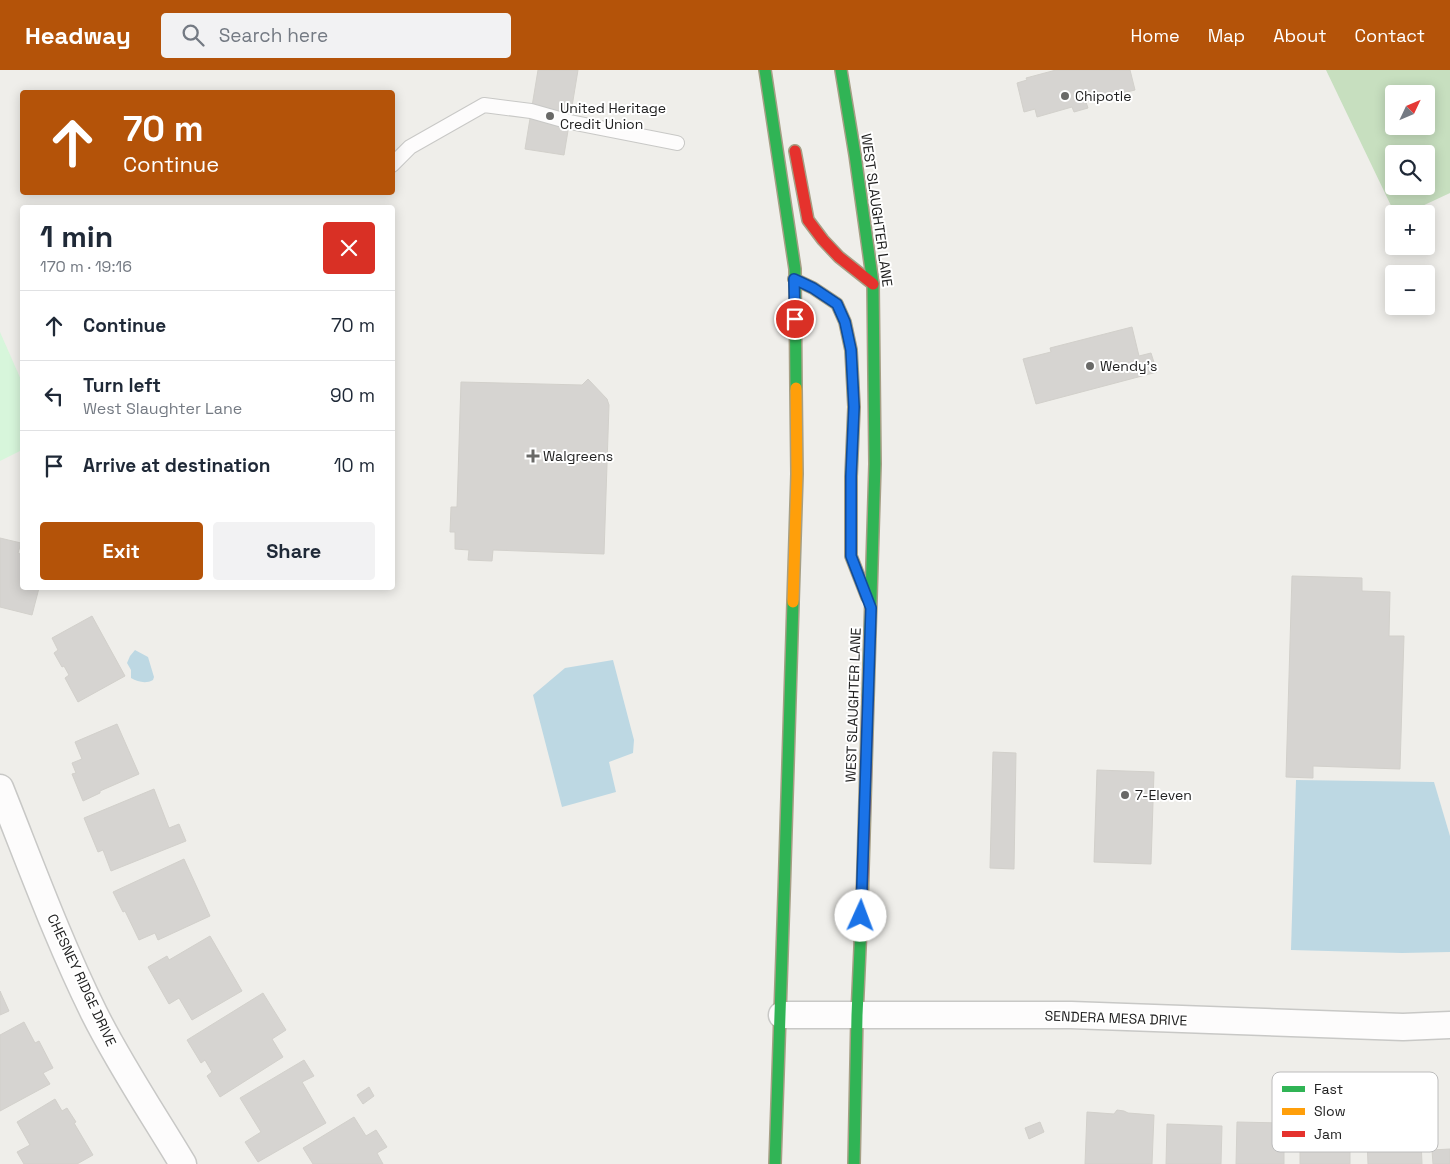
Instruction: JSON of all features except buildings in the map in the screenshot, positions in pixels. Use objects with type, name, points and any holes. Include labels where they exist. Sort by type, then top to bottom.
[{"type":"main road","points":[[765,70],[795,269],[797,474],[781,972],[782,1015],[775,1164]]},
{"type":"main road","name":"WEST SLAUGHTER LANE","points":[[840,70],[873,284],[875,464],[854,1164]]},
{"type":"main road","points":[[792,138],[808,220],[822,240],[839,257],[873,284]]},
{"type":"main road","points":[[794,279],[813,288],[837,304],[845,322],[851,350],[854,407],[851,476],[851,556],[871,608]]},
{"type":"street","name":"CHESNEY RIDGE DRIVE","points":[[0,788],[68,957],[94,1013],[128,1075],[183,1164]]},
{"type":"street","name":"SENDERA MESA DRIVE","points":[[782,1015],[1071,1015],[1403,1027],[1450,1025]]},
{"type":"lane","points":[[395,162],[410,147],[484,105],[531,111],[570,122],[677,143]]},
{"type":"green space","points":[[1326,70],[1450,70],[1450,193],[1424,205],[1391,205],[1386,195],[1435,195],[1435,145],[1385,145],[1385,193]]},
{"type":"green space","points":[[0,332],[20,377],[20,451],[0,461]]},
{"type":"water","points":[[135,650],[148,657],[154,677],[153,680],[142,682],[131,678],[131,670],[127,663]]},
{"type":"water","points":[[613,660],[634,740],[633,753],[609,762],[616,792],[562,807],[533,695],[565,668]]},
{"type":"water","points":[[1296,780],[1434,782],[1450,836],[1450,952],[1402,953],[1291,950]]},
{"type":"traffic: fast","points":[[765,70],[795,269],[796,388]]},
{"type":"traffic: fast","points":[[841,70],[873,284],[875,464],[868,698]]},
{"type":"traffic: fast","points":[[794,279],[813,288],[837,304],[845,322],[851,350],[854,407],[851,477],[851,556],[867,597]]},
{"type":"traffic: fast","points":[[775,1164],[793,602]]},
{"type":"traffic: fast","points":[[854,1164],[857,1015],[862,903]]},
{"type":"traffic: slow","points":[[793,602],[797,474],[796,388]]},
{"type":"traffic: jam","points":[[795,151],[808,220],[839,257],[873,284]]},
{"type":"traffic: jam","points":[[862,903],[868,698]]},
{"type":"place","name":"Chipotle","points":[[1065,96]]},
{"type":"place","name":"United Heritage Credit Union","points":[[550,116]]},
{"type":"place","name":"Wendy's","points":[[1090,366]]},
{"type":"place","name":"Walgreens","points":[[533,456]]},
{"type":"place","name":"7-Eleven","points":[[1125,795]]},
{"type":"route","points":[[795,319],[794,279],[813,288],[837,304],[845,322],[851,350],[854,407],[851,476],[851,556],[871,608],[861,916]]}]
